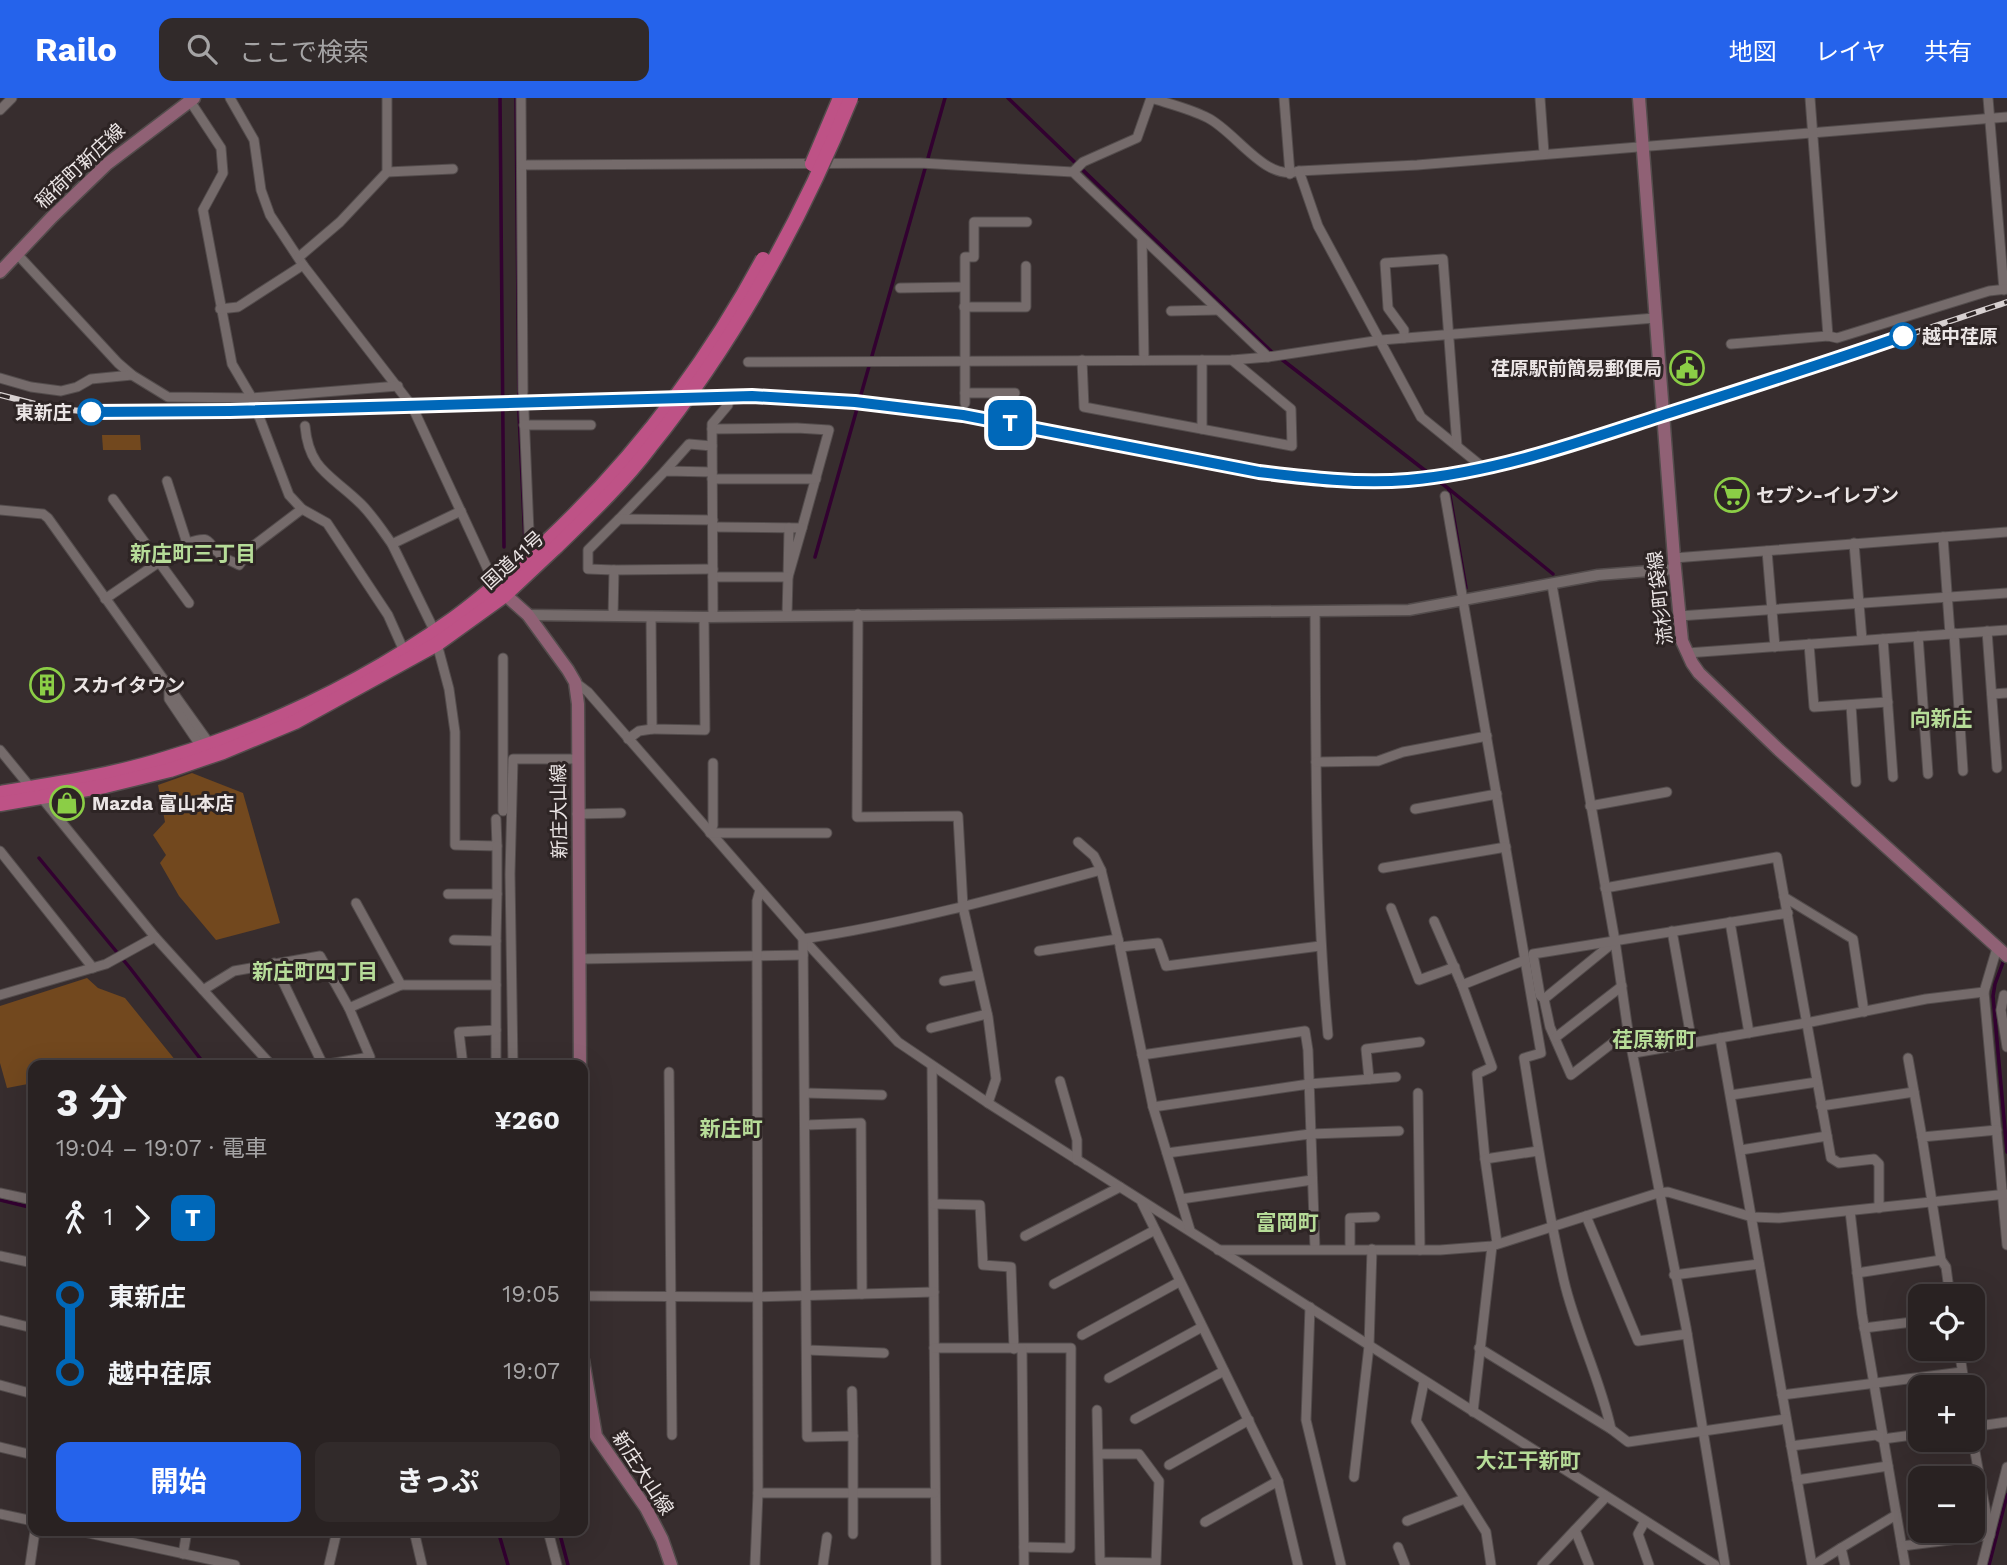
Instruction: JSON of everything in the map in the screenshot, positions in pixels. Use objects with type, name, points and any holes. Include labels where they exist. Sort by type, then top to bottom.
[{"type":"highway","name":"国道41号","points":[[500,590],[530,556],[552,544],[641,443],[687,383],[724,328],[789,210],[820,149],[840,98]]},
{"type":"highway","name":"国道41号","points":[[0,804],[167,758],[209,751],[295,722],[436,638],[500,590],[601,504],[649,449],[695,389],[733,333],[797,215],[829,152],[851,98]]},
{"type":"highway","name":"国道41号","points":[[209,751],[339,688],[404,651],[436,638]]},
{"type":"highway","name":"国道41号","points":[[0,793],[36,792]]},
{"type":"main road","name":"流杉町袋線","points":[[1639,98],[1679,616],[1682,641],[1687,653],[1699,673],[1779,751],[2002,952]]},
{"type":"main road","name":"稲荷町新庄線","points":[[0,272],[107,164],[191,99]]},
{"type":"main road","name":"新庄大山線","points":[[500,590],[528,615],[575,682],[578,704],[580,1060]]},
{"type":"main road","name":"新庄大山線","points":[[588,1397],[596,1436],[646,1508],[662,1539],[671,1565]]},
{"type":"street","points":[[0,110],[12,98]]},
{"type":"street","points":[[230,98],[254,140],[261,190],[270,215],[301,261],[398,386],[418,418],[500,590]]},
{"type":"street","points":[[220,309],[238,307],[301,261],[387,172],[387,98]]},
{"type":"street","points":[[521,98],[523,392]]},
{"type":"street","points":[[1073,172],[1083,162],[1137,138],[1151,98],[1210,119],[1239,140],[1267,167],[1294,173],[2007,117]]},
{"type":"street","points":[[1284,98],[1294,173],[1318,226],[1422,417],[1485,469]]},
{"type":"street","points":[[1540,98],[1544,153]]},
{"type":"street","points":[[1810,98],[1828,336]]},
{"type":"street","points":[[1731,344],[1828,336],[1837,338],[1989,291],[2005,289],[1988,98]]},
{"type":"street","points":[[191,99],[221,148],[223,173],[203,210],[232,364],[253,398],[289,495],[302,509],[327,523],[388,615],[404,651]]},
{"type":"street","points":[[522,164],[920,163],[1073,172],[1268,357]]},
{"type":"street","points":[[387,172],[453,169]]},
{"type":"street","points":[[1015,393],[965,398],[965,257],[974,257],[974,222],[1027,222]]},
{"type":"street","points":[[1142,238],[1144,360]]},
{"type":"street","points":[[18,255],[118,363],[168,397],[253,398],[398,386]]},
{"type":"street","points":[[1404,338],[1404,330],[1388,308],[1385,263],[1443,259],[1457,446]]},
{"type":"street","points":[[964,307],[1026,307],[1026,266]]},
{"type":"street","points":[[900,288],[964,287]]},
{"type":"street","points":[[1171,310],[1218,310]]},
{"type":"street","points":[[748,362],[1232,360],[1381,340],[1655,318]]},
{"type":"street","points":[[1083,360],[1084,407],[1292,446],[1291,409],[1232,360]]},
{"type":"street","points":[[1202,360],[1202,429]]},
{"type":"street","points":[[0,378],[31,387],[61,391],[77,387],[91,379],[132,375]]},
{"type":"street","points":[[628,739],[639,731],[652,729],[705,730],[708,617],[713,573],[712,424],[728,405]]},
{"type":"street","points":[[524,411],[530,556]]},
{"type":"street","points":[[524,425],[591,425]]},
{"type":"street","points":[[305,426],[307,446],[314,462],[360,503],[392,544],[436,638],[449,689],[455,732],[455,845],[497,846]]},
{"type":"street","points":[[712,429],[829,430],[788,577]]},
{"type":"street","points":[[712,446],[689,444],[588,550],[588,569],[788,577]]},
{"type":"street","points":[[665,471],[712,476],[816,479]]},
{"type":"street","points":[[167,481],[187,543]]},
{"type":"street","points":[[1445,496],[1527,957],[1541,1053],[1524,1058],[1538,1151],[1576,1326],[1607,1408],[1611,1429]]},
{"type":"street","points":[[113,499],[189,603]]},
{"type":"street","points":[[105,599],[187,543],[203,538],[210,540],[221,555],[239,565],[252,547],[302,509]]},
{"type":"street","points":[[0,510],[43,514],[48,519],[169,687],[169,699],[209,751]]},
{"type":"street","points":[[392,544],[461,511]]},
{"type":"street","points":[[619,519],[802,528]]},
{"type":"street","points":[[788,615],[789,528]]},
{"type":"street","points":[[528,615],[708,617],[1409,610],[1598,575],[1767,551],[2007,532]]},
{"type":"street","points":[[1943,537],[1964,771]]},
{"type":"street","points":[[1854,543],[1862,640]]},
{"type":"street","points":[[1767,551],[1775,647]]},
{"type":"street","points":[[613,616],[614,570]]},
{"type":"street","points":[[1552,585],[1615,941],[1628,1031],[1687,1334],[1725,1565]]},
{"type":"street","points":[[1679,616],[2007,593]]},
{"type":"street","points":[[1315,612],[1320,946],[1328,1035]]},
{"type":"street","points":[[858,614],[857,817],[958,817],[964,907],[987,1014],[996,1079],[988,1103]]},
{"type":"street","points":[[651,617],[652,729]]},
{"type":"street","points":[[1687,653],[2007,630]]},
{"type":"street","points":[[1987,631],[1997,768]]},
{"type":"street","points":[[1918,636],[1928,774]]},
{"type":"street","points":[[1883,639],[1893,777]]},
{"type":"street","points":[[1809,644],[1814,707],[1888,702]]},
{"type":"street","points":[[496,1060],[497,846],[503,748],[503,658]]},
{"type":"street","points":[[575,682],[588,692],[803,939],[898,1042],[988,1103],[1190,1230],[1218,1251],[1715,1565]]},
{"type":"street","points":[[1992,694],[2007,693]]},
{"type":"street","points":[[1851,705],[1856,782]]},
{"type":"street","points":[[1316,762],[1378,761],[1403,751],[1487,736]]},
{"type":"street","points":[[503,748],[513,759],[510,874],[513,1060]]},
{"type":"street","points":[[0,750],[155,937],[267,1060]]},
{"type":"street","points":[[513,759],[577,759]]},
{"type":"street","points":[[710,833],[713,825],[713,764]]},
{"type":"street","points":[[1590,806],[1667,792]]},
{"type":"street","points":[[1415,809],[1497,794]]},
{"type":"street","points":[[578,814],[621,813]]},
{"type":"street","points":[[710,833],[827,833]]},
{"type":"street","points":[[1078,842],[1094,856],[1101,870],[1153,1107],[1190,1230]]},
{"type":"street","points":[[1383,868],[1506,847]]},
{"type":"street","points":[[0,851],[93,968]]},
{"type":"street","points":[[1605,888],[1777,857],[1831,1158],[1839,1163],[1874,1160],[1879,1164],[1879,1208]]},
{"type":"street","points":[[803,939],[859,931],[964,907],[1101,870]]},
{"type":"street","points":[[755,1565],[758,1493],[757,901],[760,890]]},
{"type":"street","points":[[448,894],[497,894]]},
{"type":"street","points":[[1784,897],[1853,939],[1864,1012]]},
{"type":"street","points":[[356,903],[401,985]]},
{"type":"street","points":[[1391,908],[1419,980],[1455,967]]},
{"type":"street","points":[[1462,985],[1527,957],[1788,913]]},
{"type":"street","points":[[1434,921],[1455,967],[1492,1067],[1477,1074],[1495,1244],[1479,1348],[1473,1412]]},
{"type":"street","points":[[1730,922],[1749,1033]]},
{"type":"street","points":[[1672,931],[1692,1043]]},
{"type":"street","points":[[0,995],[106,964],[155,937]]},
{"type":"street","points":[[803,939],[807,1437],[853,1436]]},
{"type":"street","points":[[454,940],[496,941]]},
{"type":"street","points":[[1544,999],[1615,941]]},
{"type":"street","points":[[1039,951],[1119,943],[1158,943],[1166,966],[1320,946]]},
{"type":"street","points":[[2002,952],[1984,992],[2005,1194],[2007,1245]]},
{"type":"street","points":[[580,959],[803,955]]},
{"type":"street","points":[[203,990],[234,971],[320,956],[349,1008],[371,1060]]},
{"type":"street","points":[[1527,957],[1570,1074],[1628,1031]]},
{"type":"street","points":[[274,963],[321,1060]]},
{"type":"street","points":[[944,981],[978,975]]},
{"type":"street","points":[[349,1008],[401,985],[496,985]]},
{"type":"street","points":[[1555,1038],[1622,986]]},
{"type":"street","points":[[1634,1053],[1926,999],[1984,992]]},
{"type":"street","points":[[2006,993],[2001,1010],[2007,1047]]},
{"type":"street","points":[[931,1028],[987,1014]]},
{"type":"street","points":[[462,1060],[459,1032],[496,1030]]},
{"type":"street","points":[[1142,1055],[1305,1031],[1315,1249]]},
{"type":"street","points":[[1720,1038],[1813,1565],[1896,1515]]},
{"type":"street","points":[[1369,1079],[1366,1049],[1420,1042]]},
{"type":"street","points":[[1908,1058],[1941,1260],[1946,1267],[1948,1284]]},
{"type":"street","points":[[932,1066],[936,1565]]},
{"type":"street","points":[[669,1072],[672,1435]]},
{"type":"street","points":[[1153,1107],[1309,1084],[1396,1077]]},
{"type":"street","points":[[1060,1081],[1077,1140],[1077,1160]]},
{"type":"street","points":[[1731,1095],[1817,1082]]},
{"type":"street","points":[[1821,1106],[1914,1092]]},
{"type":"street","points":[[805,1093],[882,1095]]},
{"type":"street","points":[[1418,1093],[1420,1250]]},
{"type":"street","points":[[806,1125],[860,1123],[862,1294]]},
{"type":"street","points":[[1922,1137],[1997,1130]]},
{"type":"street","points":[[1167,1153],[1310,1133],[1399,1131]]},
{"type":"street","points":[[1741,1150],[1827,1136]]},
{"type":"street","points":[[1485,1159],[1538,1151]]},
{"type":"street","points":[[1181,1199],[1312,1180]]},
{"type":"street","points":[[1025,1236],[1120,1187]]},
{"type":"street","points":[[1218,1251],[1420,1250],[1495,1244],[1658,1192],[1668,1192],[1752,1217],[1779,1218],[2005,1194]]},
{"type":"street","points":[[0,1193],[28,1199]]},
{"type":"street","points":[[1141,1201],[1278,1481],[1298,1565]]},
{"type":"street","points":[[934,1204],[980,1205],[983,1265],[1011,1266],[1018,1349],[1024,1565]]},
{"type":"street","points":[[1850,1211],[1864,1328],[1905,1565]]},
{"type":"street","points":[[1586,1216],[1638,1341],[1687,1334]]},
{"type":"street","points":[[1350,1249],[1350,1218],[1376,1217]]},
{"type":"street","points":[[1054,1284],[1155,1230]]},
{"type":"street","points":[[1354,1476],[1369,1346],[1372,1249]]},
{"type":"street","points":[[0,1256],[28,1262]]},
{"type":"street","points":[[1857,1273],[1941,1260]]},
{"type":"street","points":[[1674,1275],[1759,1265]]},
{"type":"street","points":[[1082,1335],[1179,1282]]},
{"type":"street","points":[[588,1296],[756,1297],[934,1292]]},
{"type":"street","points":[[1310,1307],[1306,1420],[1341,1565]]},
{"type":"street","points":[[0,1320],[28,1327]]},
{"type":"street","points":[[1864,1328],[1908,1322]]},
{"type":"street","points":[[1109,1378],[1202,1327]]},
{"type":"street","points":[[934,1348],[1071,1348],[1070,1548],[1024,1547]]},
{"type":"street","points":[[1479,1348],[1628,1442],[1786,1419]]},
{"type":"street","points":[[807,1350],[884,1353]]},
{"type":"street","points":[[1961,1361],[1963,1375]]},
{"type":"street","points":[[1135,1419],[1224,1371]]},
{"type":"street","points":[[1782,1395],[1962,1372]]},
{"type":"street","points":[[1424,1382],[1416,1422],[1486,1532],[1491,1565]]},
{"type":"street","points":[[0,1385],[28,1393]]},
{"type":"street","points":[[852,1391],[853,1534]]},
{"type":"street","points":[[1097,1410],[1100,1562],[1156,1563],[1159,1482],[1139,1454],[1098,1454]]},
{"type":"street","points":[[1169,1465],[1249,1420]]},
{"type":"street","points":[[1985,1425],[2007,1422]]},
{"type":"street","points":[[588,1426],[596,1436]]},
{"type":"street","points":[[1791,1446],[1876,1435],[1883,1439],[1908,1436]]},
{"type":"street","points":[[0,1447],[28,1454]]},
{"type":"street","points":[[1975,1452],[1990,1535]]},
{"type":"street","points":[[1797,1480],[1888,1466]]},
{"type":"street","points":[[1982,1565],[2007,1467]]},
{"type":"street","points":[[1205,1522],[1278,1481]]},
{"type":"street","points":[[758,1493],[934,1493]]},
{"type":"street","points":[[1542,1565],[1606,1497]]},
{"type":"street","points":[[1407,1521],[1464,1499]]},
{"type":"street","points":[[0,1514],[28,1520]]},
{"type":"street","points":[[1645,1521],[1638,1534],[1649,1565]]},
{"type":"street","points":[[1575,1530],[1589,1565]]},
{"type":"street","points":[[1902,1546],[1990,1535]]},
{"type":"street","points":[[30,1565],[34,1536]]},
{"type":"street","points":[[102,1536],[235,1565]]},
{"type":"street","points":[[183,1554],[186,1536]]},
{"type":"street","points":[[329,1565],[336,1536]]},
{"type":"street","points":[[415,1536],[422,1565]]},
{"type":"street","points":[[549,1536],[557,1565]]},
{"type":"street","points":[[823,1565],[827,1537]]},
{"type":"street","points":[[1398,1547],[1405,1565]]},
{"type":"street","points":[[1841,1548],[1844,1565]]},
{"type":"shaded area","points":[[102,435],[140,435],[141,450],[103,450]]},
{"type":"shaded area","points":[[192,773],[243,793],[280,923],[216,940],[179,896],[160,863],[166,855],[153,835],[165,822],[158,785]]},
{"type":"shaded area","points":[[87,978],[98,988],[125,998],[175,1060],[28,1060],[28,1084],[7,1088],[0,1063],[0,1006]]},
{"type":"waterway","points":[[500,98],[504,547]]},
{"type":"waterway","points":[[516,98],[519,414],[525,542]]},
{"type":"waterway","points":[[815,557],[945,98]]},
{"type":"waterway","points":[[1008,98],[1274,354]]},
{"type":"waterway","points":[[1280,358],[1449,489],[1553,574]]},
{"type":"waterway","points":[[1449,490],[1466,588]]},
{"type":"waterway","points":[[39,858],[201,1060]]},
{"type":"waterway","points":[[2005,957],[1993,996],[2007,1152]]},
{"type":"waterway","points":[[0,1200],[28,1207]]},
{"type":"waterway","points":[[1989,1565],[2007,1495]]},
{"type":"waterway","points":[[499,1536],[508,1565]]},
{"type":"waterway","points":[[560,1536],[568,1565]]},
{"type":"railway","points":[[0,395],[51,408],[91,412],[230,411],[752,396],[855,402],[963,415],[1259,472],[1344,480],[1401,480],[1458,474],[1531,457],[2007,302]]},
{"type":"train","name":"T","points":[[91,412],[159,413],[752,396],[855,402],[963,415],[1145,451],[1305,478],[1405,480],[1485,469],[1531,457],[1755,387],[1903,336]]},
{"type":"place","name":"越中荏原","points":[[1903,336]]},
{"type":"place","name":"荏原駅前簡易郵便局","points":[[1687,368]]},
{"type":"place","name":"東新庄","points":[[91,412]]},
{"type":"place","name":"セブン-イレブン","points":[[1732,495]]},
{"type":"place","name":"スカイタウン","points":[[47,685]]},
{"type":"place","name":"Mazda 富山本店","points":[[67,803]]},
{"type":"district","name":"新庄町三丁目","points":[[193,553]]},
{"type":"district","name":"向新庄","points":[[1941,718]]},
{"type":"district","name":"新庄町四丁目","points":[[315,971]]},
{"type":"district","name":"荏原新町","points":[[1654,1039]]},
{"type":"district","name":"新庄町","points":[[731,1128]]},
{"type":"district","name":"富岡町","points":[[1287,1222]]},
{"type":"district","name":"大江干新町","points":[[1528,1460]]}]
